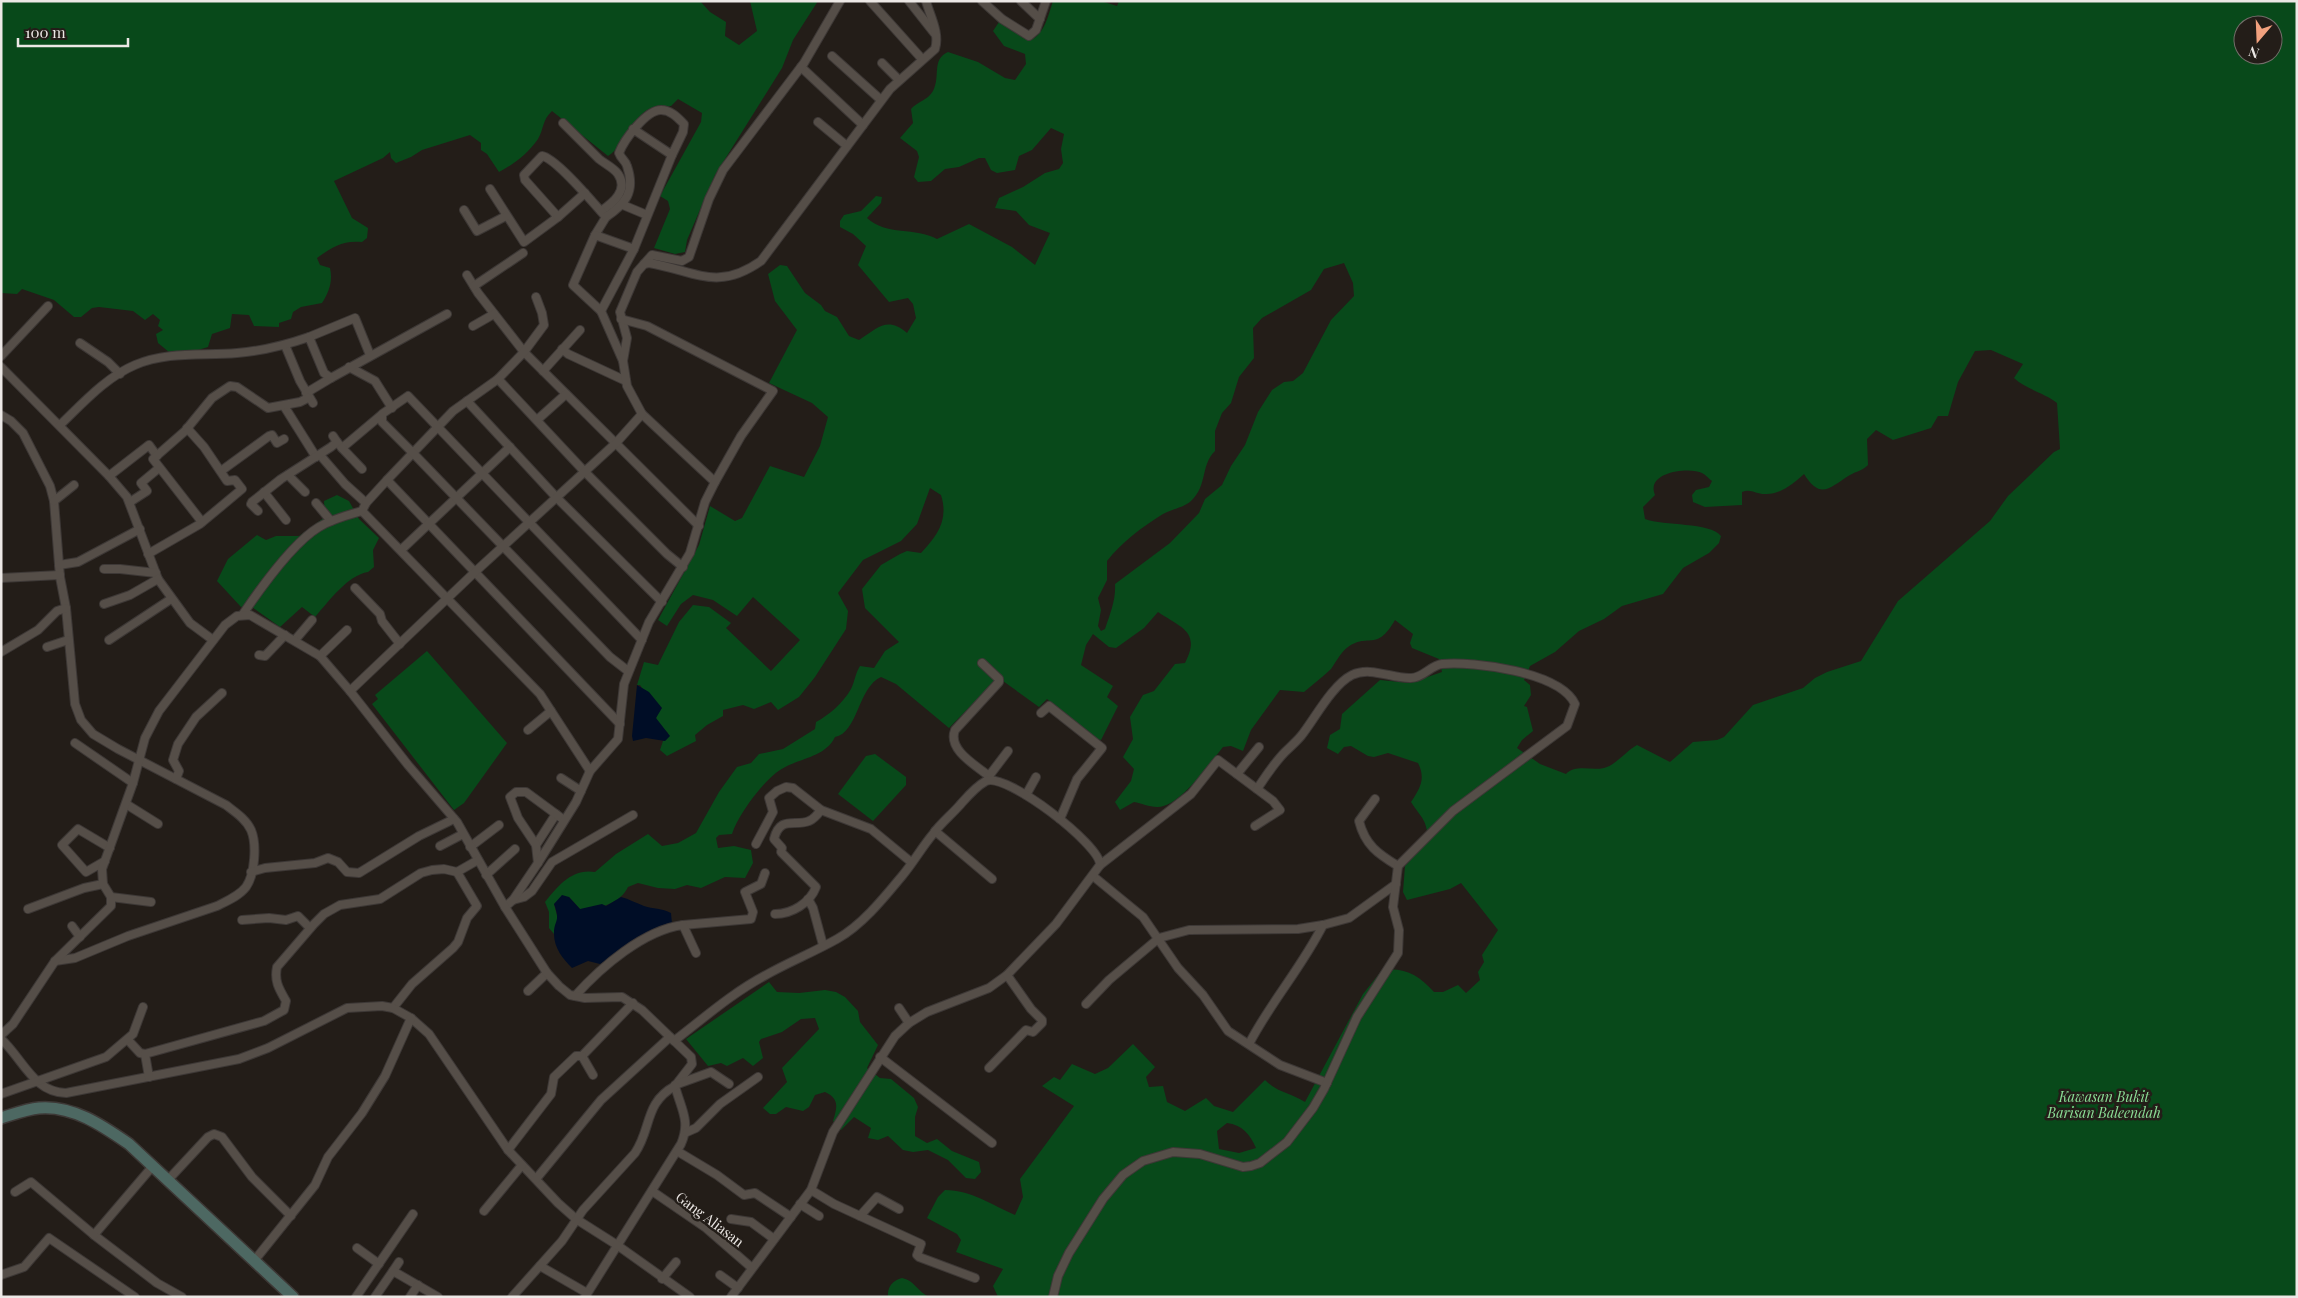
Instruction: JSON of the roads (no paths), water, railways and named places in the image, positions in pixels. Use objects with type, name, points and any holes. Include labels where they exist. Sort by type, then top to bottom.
[{"type":"main road","points":[[1,1118],[37,1108],[68,1111],[87,1118],[109,1130],[129,1144],[152,1168],[293,1297]]},
{"type":"street","points":[[623,361],[627,338],[621,307],[637,272],[652,255],[682,261],[689,257],[709,200],[723,170],[801,67],[840,1]]},
{"type":"street","points":[[870,1],[922,59]]},
{"type":"street","points":[[909,1],[915,5],[936,36]]},
{"type":"street","points":[[644,264],[657,264],[712,278],[726,278],[746,272],[761,261],[881,100],[899,80],[935,49],[936,36],[926,1]]},
{"type":"street","points":[[982,1],[1002,19],[1028,36],[1036,30],[1046,1]]},
{"type":"street","points":[[1021,1],[1040,19]]},
{"type":"street","points":[[832,56],[881,100]]},
{"type":"street","points":[[882,62],[899,80]]},
{"type":"street","points":[[801,67],[863,124]]},
{"type":"street","points":[[601,311],[634,249],[672,155],[684,132],[684,124],[672,113],[662,110],[654,111],[633,129],[619,153],[628,171],[629,194],[623,205],[603,214]]},
{"type":"street","points":[[818,122],[848,146]]},
{"type":"street","points":[[563,123],[604,163],[617,172],[620,180],[620,194],[603,214],[573,285],[601,311],[623,361],[626,386],[642,414],[715,482]]},
{"type":"street","points":[[633,129],[672,155]]},
{"type":"street","points":[[558,217],[525,180],[524,176],[542,156],[550,159],[585,193],[603,214]]},
{"type":"street","points":[[490,189],[524,242],[558,217],[585,193]]},
{"type":"street","points":[[623,205],[647,215]]},
{"type":"street","points":[[464,210],[475,231],[506,216]]},
{"type":"street","points":[[595,235],[634,249]]},
{"type":"street","points":[[474,286],[523,253]]},
{"type":"street","points":[[467,275],[494,314],[524,352],[699,526]]},
{"type":"street","points":[[1,1035],[13,1024],[55,962],[111,906],[111,897],[103,884],[102,869],[126,804],[151,723],[225,625],[243,614],[282,562],[313,530],[332,520],[362,511],[366,503],[412,452],[453,411],[498,379],[524,352],[544,325],[542,312],[536,297]]},
{"type":"street","points":[[1,356],[48,306]]},
{"type":"street","points":[[202,522],[175,485],[153,460],[187,428],[212,398],[230,386],[237,387],[268,408],[284,406],[309,398],[331,378],[349,367],[447,314]]},
{"type":"street","points":[[473,326],[494,314]]},
{"type":"street","points":[[60,425],[132,366],[165,356],[239,353],[285,345],[355,318],[370,355]]},
{"type":"street","points":[[504,907],[513,900],[538,863],[581,791],[590,771],[618,739],[624,684],[649,622],[683,567],[696,540],[705,502],[715,482],[741,436],[773,391],[655,330],[638,322],[622,319]]},
{"type":"street","points":[[543,371],[580,330]]},
{"type":"street","points":[[308,337],[324,373],[331,378]]},
{"type":"street","points":[[80,343],[108,362],[120,374]]},
{"type":"street","points":[[285,345],[309,398]]},
{"type":"street","points":[[562,349],[568,354],[626,381]]},
{"type":"street","points":[[1,367],[109,476],[130,502],[156,573],[171,599],[190,623],[213,640]]},
{"type":"street","points":[[349,367],[375,382],[392,408]]},
{"type":"street","points":[[498,379],[584,471],[667,554],[683,567]]},
{"type":"street","points":[[537,420],[566,394]]},
{"type":"street","points":[[258,512],[251,503],[264,492],[408,396],[642,640]]},
{"type":"street","points":[[467,401],[556,497],[662,602]]},
{"type":"street","points":[[284,406],[318,456],[366,503]]},
{"type":"street","points":[[350,691],[476,571],[616,443],[642,414]]},
{"type":"street","points":[[1,415],[11,421],[23,434],[50,486],[54,501],[59,565],[66,608],[75,704],[82,720],[93,734],[141,754],[176,779],[226,805],[242,818],[250,829],[253,842],[251,872],[246,887],[231,900],[128,936],[75,958],[55,962]]},
{"type":"street","points":[[380,416],[382,422],[398,440],[456,497],[610,657],[628,671]]},
{"type":"street","points":[[148,554],[202,522],[242,489],[235,480],[228,482],[204,447],[187,428]]},
{"type":"street","points":[[221,470],[269,436],[272,435],[277,443],[284,439]]},
{"type":"street","points":[[337,442],[362,469]]},
{"type":"street","points":[[109,476],[149,445],[157,456]]},
{"type":"street","points":[[401,550],[510,447]]},
{"type":"street","points":[[130,502],[147,491],[141,483],[159,468]]},
{"type":"street","points":[[288,475],[304,492]]},
{"type":"street","points":[[388,480],[620,724]]},
{"type":"street","points":[[54,501],[74,484]]},
{"type":"street","points":[[264,492],[286,520]]},
{"type":"street","points":[[316,503],[332,520]]},
{"type":"street","points":[[362,511],[540,694],[590,771]]},
{"type":"street","points":[[59,565],[78,562],[140,529]]},
{"type":"street","points":[[104,570],[120,569],[156,573]]},
{"type":"street","points":[[104,604],[130,595],[156,573]]},
{"type":"street","points":[[1,578],[60,574]]},
{"type":"street","points":[[354,588],[380,614],[382,620],[400,644]]},
{"type":"street","points":[[109,640],[171,599]]},
{"type":"street","points":[[1,652],[38,630],[57,611],[66,608]]},
{"type":"street","points":[[243,614],[250,615],[320,656],[350,691],[408,765],[454,819],[504,907],[547,973],[559,986],[575,996],[585,998],[622,997],[633,1003],[693,1061],[675,1086]]},
{"type":"street","points":[[295,640],[312,620]]},
{"type":"street","points":[[320,656],[347,630]]},
{"type":"street","points":[[259,655],[265,656],[286,635]]},
{"type":"street","points":[[47,648],[68,640]]},
{"type":"street","points":[[982,663],[999,679],[999,682],[955,730],[953,738],[958,750],[990,778],[1026,795],[1062,821],[1096,852],[1100,865]]},
{"type":"street","points":[[1053,1297],[1058,1276],[1069,1253],[1103,1199],[1123,1175],[1143,1161],[1173,1152],[1200,1154],[1243,1167],[1260,1163],[1287,1142],[1313,1108],[1327,1084],[1357,1017],[1398,952],[1399,930],[1393,907],[1398,866],[1453,811],[1567,726],[1575,704],[1568,695],[1536,677],[1503,667],[1440,664],[1414,678],[1366,672],[1355,674],[1347,678],[1323,704],[1301,736],[1283,753],[1257,789]]},
{"type":"street","points":[[176,779],[180,771],[172,762],[178,744],[196,717],[222,693]]},
{"type":"street","points":[[1041,713],[1048,706],[1102,748],[1077,779],[1062,821]]},
{"type":"street","points":[[528,730],[551,711]]},
{"type":"street","points":[[76,743],[133,783]]},
{"type":"street","points":[[1237,774],[1258,747]]},
{"type":"street","points":[[536,1179],[601,1100],[672,1039],[766,974],[800,960],[838,939],[869,913],[903,874],[934,831],[970,793],[990,778],[1008,751]]},
{"type":"street","points":[[731,1297],[810,1190],[833,1132],[880,1057],[909,1023],[938,1007],[989,988],[1007,975],[1048,933],[1100,865],[1191,794],[1217,760],[1220,760],[1273,801],[1280,810],[1255,826]]},
{"type":"street","points":[[1026,795],[1036,777]]},
{"type":"street","points":[[561,778],[581,791]]},
{"type":"street","points":[[756,844],[773,812],[769,798],[777,790],[786,787],[793,788],[821,810],[871,829],[911,862]]},
{"type":"street","points":[[538,863],[536,845],[518,818],[510,797],[522,790],[564,820]]},
{"type":"street","points":[[1375,799],[1359,821],[1361,830],[1376,853],[1398,866]]},
{"type":"street","points":[[126,804],[158,824]]},
{"type":"street","points":[[775,914],[794,910],[816,890],[815,885],[781,852],[782,848],[774,838],[782,825],[811,821],[821,810]]},
{"type":"street","points":[[536,845],[556,814]]},
{"type":"street","points":[[513,900],[524,897],[532,891],[552,862],[633,815]]},
{"type":"street","points":[[251,872],[265,868],[315,863],[328,858],[338,862],[347,872],[359,872],[419,836],[454,819]]},
{"type":"street","points":[[470,847],[500,825]]},
{"type":"street","points":[[105,861],[86,872],[62,845],[78,829],[110,848]]},
{"type":"street","points":[[934,831],[992,879]]},
{"type":"street","points":[[440,846],[463,834]]},
{"type":"street","points":[[486,875],[515,849]]},
{"type":"street","points":[[128,1040],[140,1053],[145,1054],[264,1021],[280,1013],[286,1006],[286,1001],[277,984],[275,975],[277,967],[324,914],[340,905],[380,899],[421,873],[444,869],[456,872],[478,860]]},
{"type":"street","points":[[393,1008],[412,984],[458,942],[467,918],[477,906],[456,872]]},
{"type":"street","points":[[575,996],[602,969],[648,938],[684,925],[751,919],[753,912],[745,892],[761,884],[765,873]]},
{"type":"street","points":[[1093,876],[1143,917],[1178,968],[1203,995],[1228,1031],[1280,1064],[1327,1084]]},
{"type":"street","points":[[28,908],[84,888],[103,884]]},
{"type":"street","points":[[1086,1004],[1110,980],[1159,938],[1189,930],[1298,929],[1323,925],[1349,918],[1396,884]]},
{"type":"street","points":[[111,897],[151,902]]},
{"type":"street","points":[[808,899],[813,908],[824,946]]},
{"type":"street","points":[[242,920],[269,918],[286,920],[298,916],[310,928]]},
{"type":"street","points":[[684,925],[696,954]]},
{"type":"street","points":[[1249,1044],[1262,1018],[1271,1010],[1286,983],[1313,945],[1323,925]]},
{"type":"street","points":[[72,926],[80,937]]},
{"type":"street","points":[[528,991],[547,973]]},
{"type":"street","points":[[989,1068],[1026,1030],[1032,1032],[1042,1023],[1042,1020],[1031,1009],[1007,975]]},
{"type":"street","points":[[508,1150],[550,1094],[554,1077],[576,1056],[582,1056],[633,1003]]},
{"type":"street","points":[[1,1039],[11,1048],[37,1082],[48,1090],[66,1093],[239,1059],[268,1048],[347,1008],[382,1006],[393,1008],[411,1018],[429,1034],[508,1150],[576,1219],[690,1297]]},
{"type":"street","points":[[1,1094],[97,1062],[128,1040],[136,1030],[143,1007]]},
{"type":"street","points":[[899,1008],[909,1023]]},
{"type":"street","points":[[254,1261],[315,1185],[328,1157],[362,1114],[385,1076],[411,1018]]},
{"type":"street","points":[[145,1054],[149,1076]]},
{"type":"street","points":[[582,1056],[593,1075]]},
{"type":"street","points":[[880,1057],[992,1143]]},
{"type":"street","points":[[512,1297],[562,1241],[576,1219],[635,1153],[640,1146],[651,1108],[661,1095],[675,1086],[711,1072],[728,1084]]},
{"type":"street","points":[[687,1132],[696,1128],[720,1104],[758,1077]]},
{"type":"street","points":[[540,1266],[586,1295],[677,1151],[687,1132],[687,1122],[675,1086]]},
{"type":"street","points":[[167,1181],[208,1137],[214,1134],[222,1137],[252,1177],[290,1216]]},
{"type":"street","points":[[677,1151],[717,1175],[744,1196],[755,1192],[791,1217]]},
{"type":"street","points":[[484,1211],[522,1164]]},
{"type":"street","points":[[94,1236],[152,1168]]},
{"type":"street","points":[[15,1192],[31,1182],[94,1236],[157,1283],[182,1297]]},
{"type":"street","points":[[810,1190],[834,1204],[921,1244],[917,1255],[919,1257],[975,1278]]},
{"type":"street","name":"Gang Aliasan","points":[[652,1191],[706,1228],[752,1268]]},
{"type":"street","points":[[860,1216],[877,1197],[899,1210]]},
{"type":"street","points":[[800,1204],[819,1216]]},
{"type":"street","points":[[356,1297],[413,1214]]},
{"type":"street","points":[[731,1218],[751,1222],[774,1239]]},
{"type":"street","points":[[1,1275],[8,1271],[22,1268],[49,1238],[135,1297]]},
{"type":"street","points":[[357,1248],[379,1264]]},
{"type":"street","points":[[375,1297],[399,1262]]},
{"type":"street","points":[[662,1279],[676,1262]]},
{"type":"street","points":[[393,1271],[438,1297]]},
{"type":"street","points":[[720,1275],[738,1288]]},
{"type":"street","points":[[410,1297],[418,1285]]},
{"type":"water","points":[[637,685],[649,692],[662,708],[656,718],[670,736],[665,741],[646,738],[633,741]]},
{"type":"water","points":[[562,895],[569,897],[580,909],[602,904],[606,906],[621,897],[644,906],[671,913],[672,924],[600,964],[588,961],[572,968],[560,953],[554,939],[557,918],[554,904]]},
{"type":"park label","name":"Kawasan Bukit Barisan Baleendah","points":[[2104,1104]]}]
